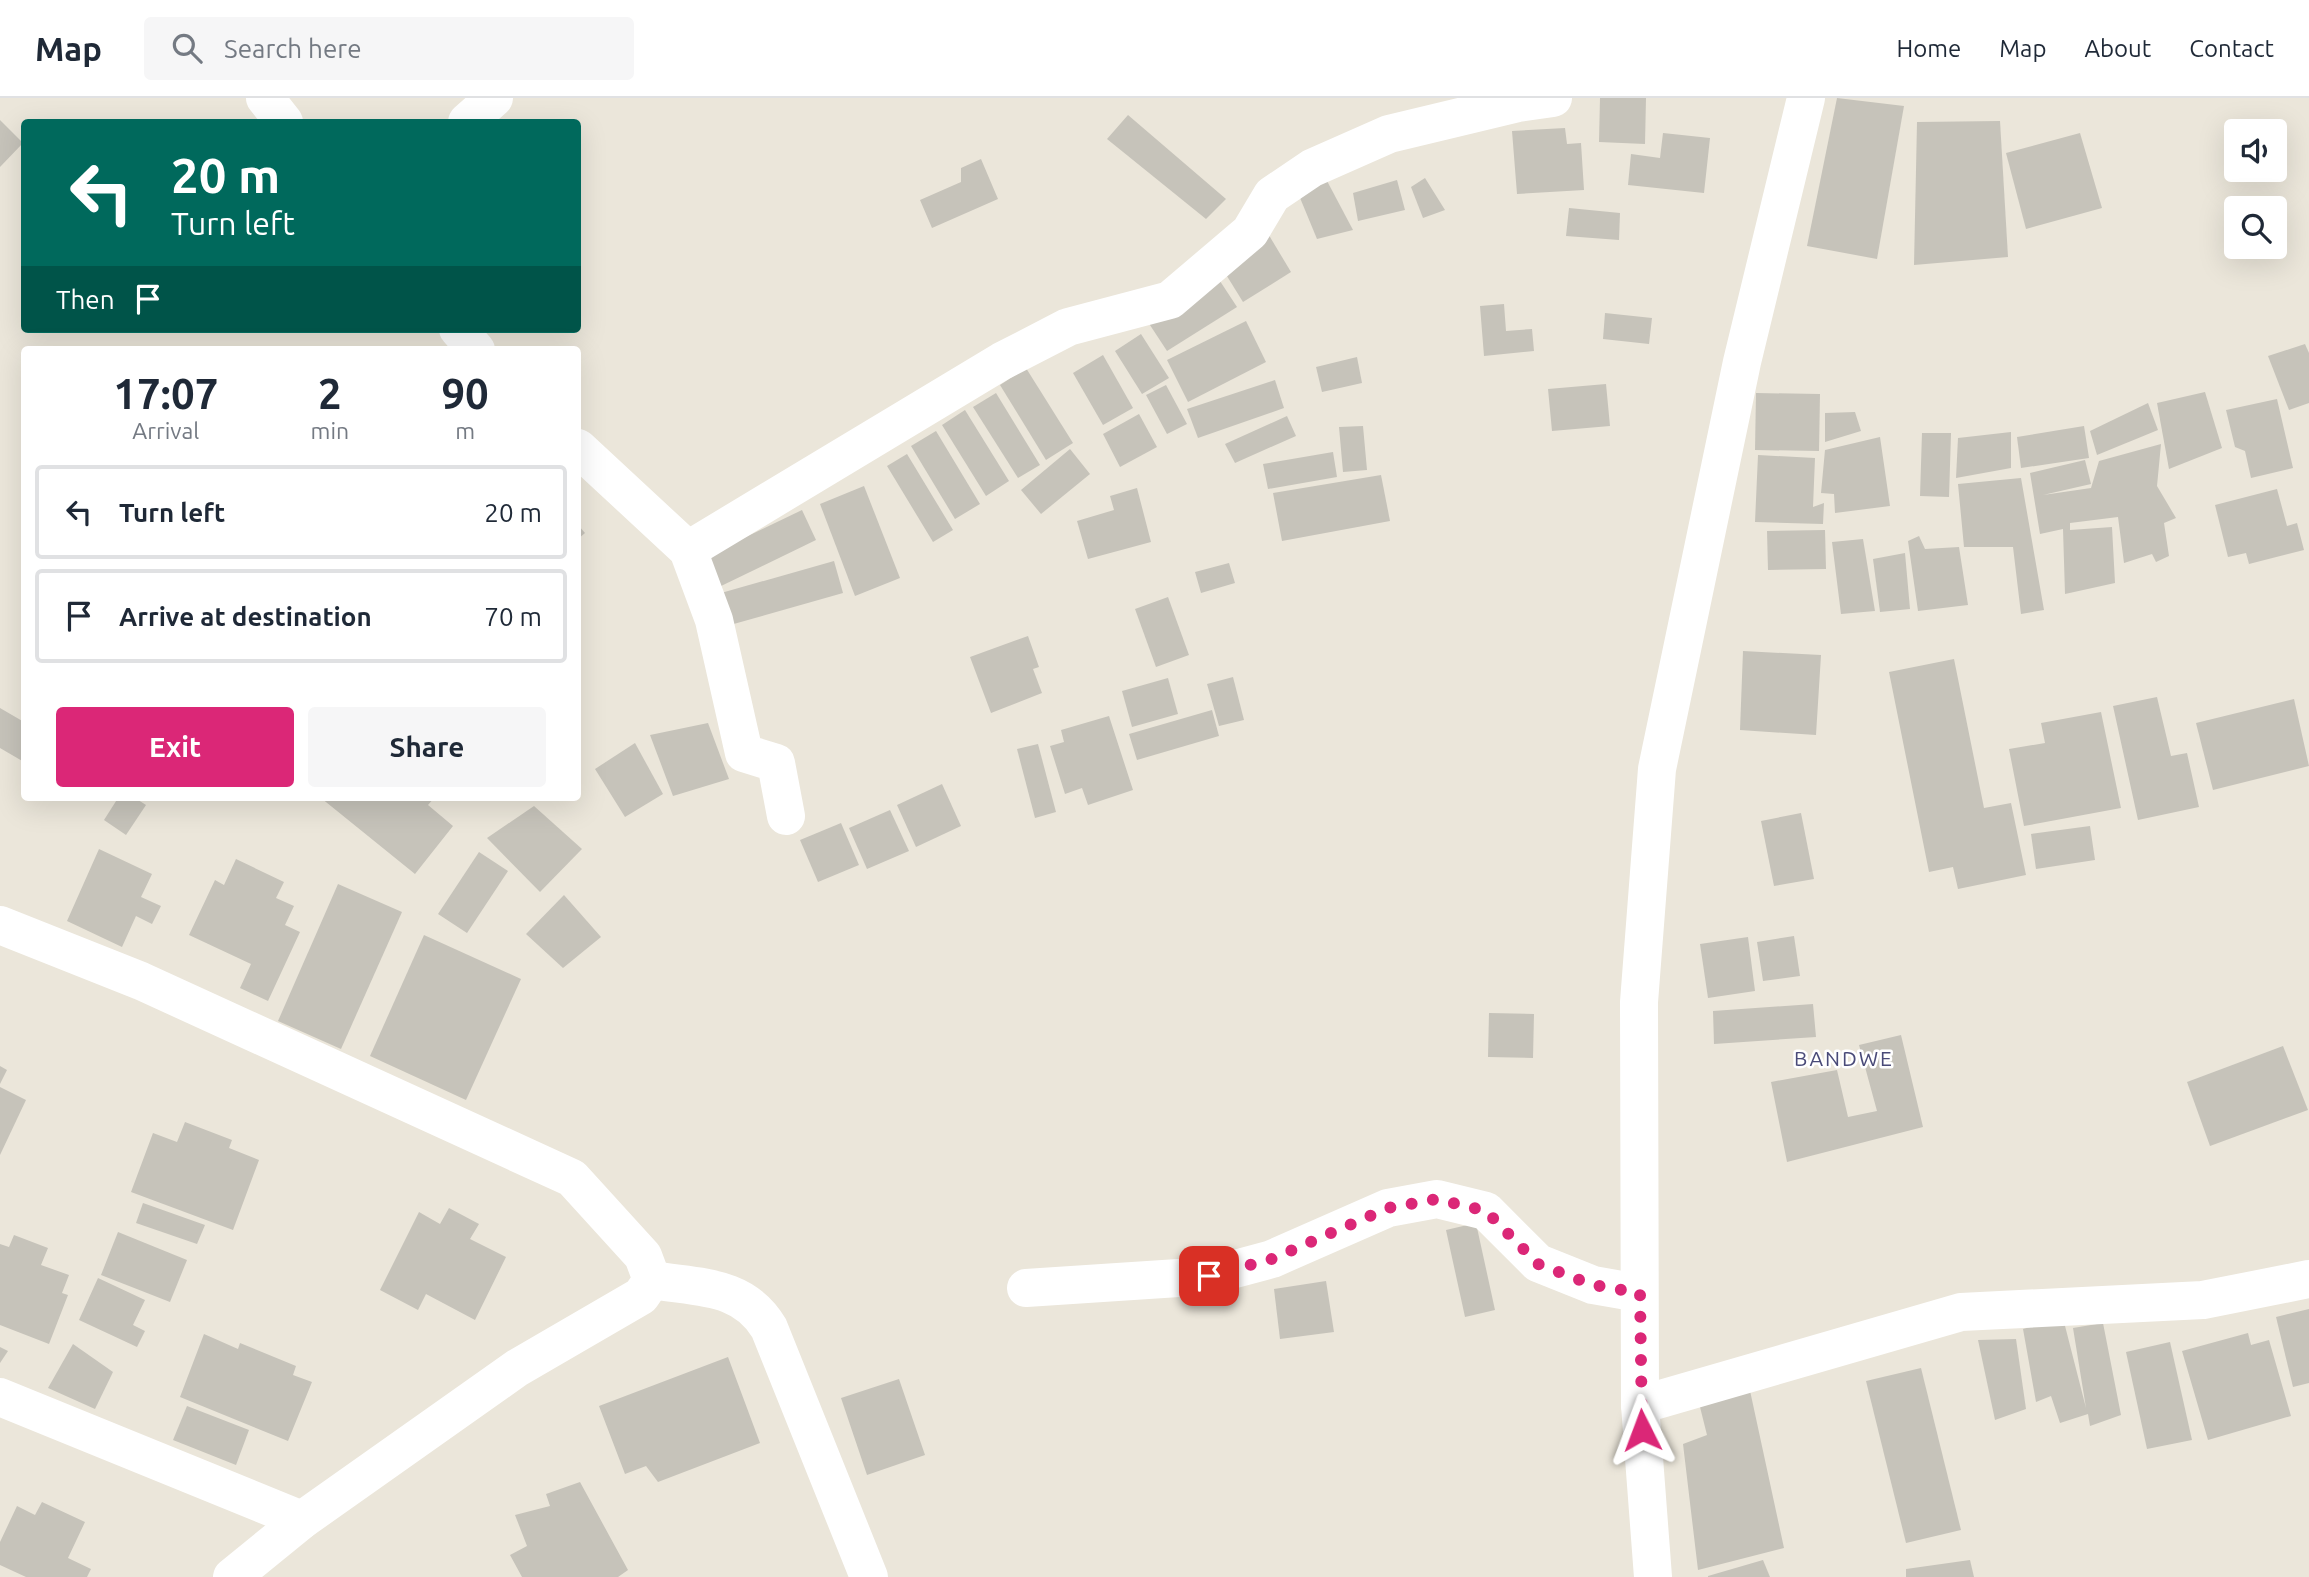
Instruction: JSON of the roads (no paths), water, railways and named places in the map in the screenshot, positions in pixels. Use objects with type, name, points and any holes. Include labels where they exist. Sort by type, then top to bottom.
[{"type":"street","points":[[265,98],[282,119]]},
{"type":"street","points":[[470,119],[494,98]]},
{"type":"street","points":[[688,550],[1002,361],[1068,327],[1170,300],[1250,232],[1272,195],[1312,168],[1435,110],[1553,98]]},
{"type":"street","points":[[1653,1577],[1640,1405],[1639,1002],[1657,769],[1742,362],[1806,98]]},
{"type":"street","points":[[461,333],[472,346]]},
{"type":"street","points":[[581,451],[688,550],[714,620],[744,753],[776,763],[786,816]]},
{"type":"street","points":[[0,925],[141,981],[572,1178],[643,1256],[652,1280]]},
{"type":"street","points":[[1026,1288],[1209,1276],[1272,1259],[1388,1208],[1437,1199],[1486,1211],[1538,1264],[1593,1285],[1640,1293]]},
{"type":"street","points":[[1640,1405],[1961,1312],[2203,1300],[2309,1279]]},
{"type":"street","points":[[232,1577],[302,1520],[517,1368],[642,1296],[652,1280]]},
{"type":"street","points":[[652,1280],[722,1292],[743,1298],[758,1310],[769,1328],[869,1577]]},
{"type":"street","points":[[0,1397],[302,1520]]},
{"type":"district","name":"BANDWE","points":[[1844,1059]]}]
